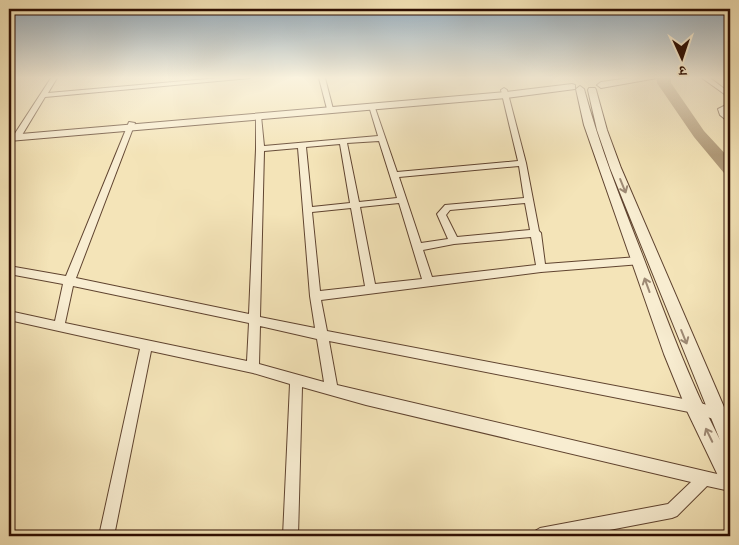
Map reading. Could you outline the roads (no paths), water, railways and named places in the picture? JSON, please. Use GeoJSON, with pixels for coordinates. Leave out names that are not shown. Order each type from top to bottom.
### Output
{"type":"FeatureCollection","features":[{"type":"Feature","properties":{"kind":"street"},"geometry":{"type":"LineString","coordinates":[[13,135],[37,103]]}},
{"type":"Feature","properties":{"kind":"street"},"geometry":{"type":"LineString","coordinates":[[13,135],[372,103]]}},
{"type":"Feature","properties":{"kind":"street"},"geometry":{"type":"LineString","coordinates":[[130,125],[258,116],[330,107],[396,103]]}},
{"type":"Feature","properties":{"kind":"street"},"geometry":{"type":"LineString","coordinates":[[508,103],[530,200],[541,268]]}},
{"type":"Feature","properties":{"kind":"street"},"geometry":{"type":"LineString","coordinates":[[586,103],[590,125],[672,354],[694,407],[730,479]]}},
{"type":"Feature","properties":{"kind":"street"},"geometry":{"type":"LineString","coordinates":[[591,103],[608,152],[724,417],[730,441]]}},
{"type":"Feature","properties":{"kind":"street"},"geometry":{"type":"LineString","coordinates":[[730,105],[721,109],[722,114],[730,121]]}},
{"type":"Feature","properties":{"kind":"street"},"geometry":{"type":"LineString","coordinates":[[372,106],[428,281]]}},
{"type":"Feature","properties":{"kind":"street"},"geometry":{"type":"LineString","coordinates":[[253,368],[260,149],[258,116]]}},
{"type":"Feature","properties":{"kind":"street"},"geometry":{"type":"LineString","coordinates":[[58,326],[70,282],[130,125]]}},
{"type":"Feature","properties":{"kind":"street"},"geometry":{"type":"LineString","coordinates":[[260,149],[383,138]]}},
{"type":"Feature","properties":{"kind":"street"},"geometry":{"type":"LineString","coordinates":[[343,142],[371,288]]}},
{"type":"Feature","properties":{"kind":"street"},"geometry":{"type":"LineString","coordinates":[[302,145],[315,296],[332,390]]}},
{"type":"Feature","properties":{"kind":"street"},"geometry":{"type":"LineString","coordinates":[[395,175],[522,164]]}},
{"type":"Feature","properties":{"kind":"street"},"geometry":{"type":"LineString","coordinates":[[307,210],[403,200]]}},
{"type":"Feature","properties":{"kind":"street"},"geometry":{"type":"LineString","coordinates":[[454,241],[441,214],[448,207],[530,200]]}},
{"type":"Feature","properties":{"kind":"street"},"geometry":{"type":"LineString","coordinates":[[417,247],[454,241],[536,233]]}},
{"type":"Feature","properties":{"kind":"street"},"geometry":{"type":"LineString","coordinates":[[315,296],[541,268],[638,261]]}},
{"type":"Feature","properties":{"kind":"street"},"geometry":{"type":"LineString","coordinates":[[9,270],[255,319],[323,335],[694,407],[724,417]]}},
{"type":"Feature","properties":{"kind":"street"},"geometry":{"type":"LineString","coordinates":[[9,316],[253,368],[332,390],[730,484]]}},
{"type":"Feature","properties":{"kind":"street"},"geometry":{"type":"LineString","coordinates":[[106,536],[146,346]]}},
{"type":"Feature","properties":{"kind":"street"},"geometry":{"type":"LineString","coordinates":[[290,536],[296,380]]}},
{"type":"Feature","properties":{"kind":"street"},"geometry":{"type":"LineString","coordinates":[[540,536],[672,512],[705,478]]}},
{"type":"Feature","properties":{"kind":"waterway"},"geometry":{"type":"LineString","coordinates":[[678,103],[699,134],[730,169]]}}]}
